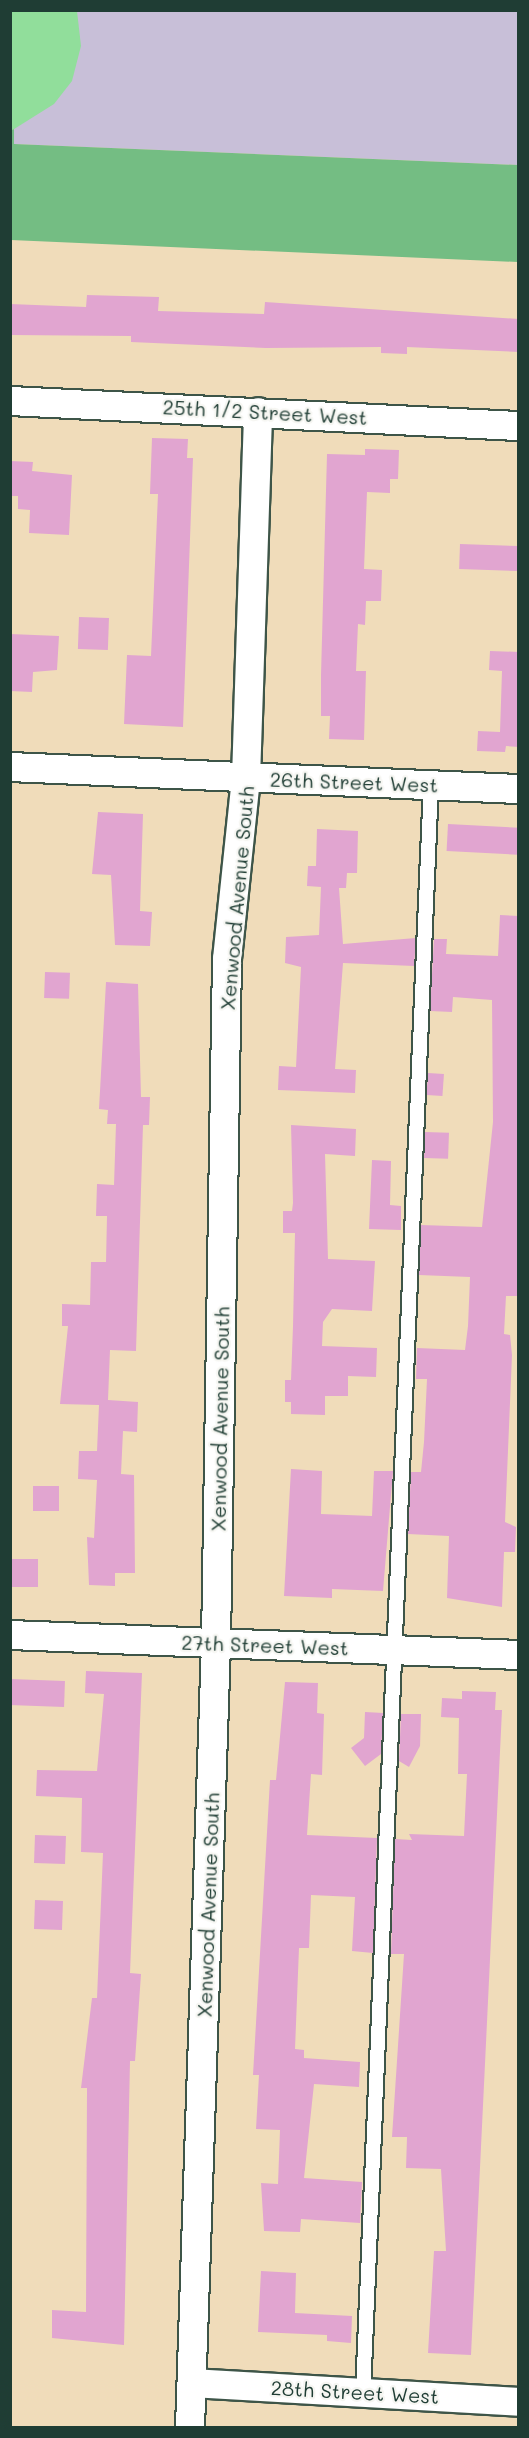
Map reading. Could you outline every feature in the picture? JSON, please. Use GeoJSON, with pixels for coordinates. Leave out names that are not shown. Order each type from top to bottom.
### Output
{"type":"FeatureCollection","features":[{"type":"Feature","properties":{"kind":"street","name":"25th 1/2 Street West"},"geometry":{"type":"LineString","coordinates":[[10,401],[519,426]]}},
{"type":"Feature","properties":{"kind":"street","name":"Xenwood Avenue South"},"geometry":{"type":"LineString","coordinates":[[190,2427],[216,1643],[228,959],[246,778],[258,412]]}},
{"type":"Feature","properties":{"kind":"street","name":"26th Street West"},"geometry":{"type":"LineString","coordinates":[[10,767],[519,789]]}},
{"type":"Feature","properties":{"kind":"street","name":"27th Street West"},"geometry":{"type":"LineString","coordinates":[[10,1635],[519,1655]]}},
{"type":"Feature","properties":{"kind":"street","name":"28th Street West"},"geometry":{"type":"LineString","coordinates":[[192,2383],[519,2402]]}},
{"type":"Feature","properties":{"kind":"lane"},"geometry":{"type":"LineString","coordinates":[[363,2393],[431,786]]}},
{"type":"Feature","properties":{"kind":"shaded area"},"geometry":{"type":"Polygon","coordinates":[[[22,11],[518,11],[518,165],[13,144],[22,11]]]}},
{"type":"Feature","properties":{"kind":"green space"},"geometry":{"type":"Polygon","coordinates":[[[11,11],[77,11],[81,46],[72,81],[54,104],[11,131],[11,11]]]}},
{"type":"Feature","properties":{"kind":"green space"},"geometry":{"type":"Polygon","coordinates":[[[14,129],[14,144],[518,165],[518,262],[11,240],[10,131],[14,129]]]}},
{"type":"Feature","properties":{"kind":"building"},"geometry":{"type":"Polygon","coordinates":[[[87,295],[159,297],[158,311],[264,314],[265,302],[519,319],[519,352],[407,347],[407,354],[381,353],[381,347],[266,348],[131,342],[131,336],[10,335],[10,304],[86,307],[87,295]]]}},
{"type":"Feature","properties":{"kind":"building"},"geometry":{"type":"Polygon","coordinates":[[[152,438],[188,439],[187,458],[193,458],[183,727],[124,724],[127,655],[151,656],[158,494],[150,494],[152,438]]]}},
{"type":"Feature","properties":{"kind":"building"},"geometry":{"type":"Polygon","coordinates":[[[365,449],[399,450],[398,479],[390,479],[390,493],[367,492],[364,569],[382,570],[381,601],[366,601],[365,625],[358,624],[356,671],[366,671],[364,740],[329,739],[330,716],[321,716],[327,454],[365,455],[365,449]]]}},
{"type":"Feature","properties":{"kind":"building"},"geometry":{"type":"Polygon","coordinates":[[[10,461],[33,462],[32,471],[72,475],[69,535],[29,533],[30,510],[18,509],[18,496],[10,496],[10,461]]]}},
{"type":"Feature","properties":{"kind":"building"},"geometry":{"type":"Polygon","coordinates":[[[460,544],[518,546],[518,571],[459,569],[460,544]]]}},
{"type":"Feature","properties":{"kind":"building"},"geometry":{"type":"Polygon","coordinates":[[[79,617],[109,618],[108,650],[78,649],[79,617]]]}},
{"type":"Feature","properties":{"kind":"building"},"geometry":{"type":"Polygon","coordinates":[[[10,634],[59,636],[57,670],[33,672],[32,692],[10,691],[10,634]]]}},
{"type":"Feature","properties":{"kind":"building"},"geometry":{"type":"Polygon","coordinates":[[[490,651],[519,652],[519,747],[506,746],[505,752],[477,751],[478,731],[500,732],[502,671],[489,670],[490,651]]]}},
{"type":"Feature","properties":{"kind":"building"},"geometry":{"type":"Polygon","coordinates":[[[98,812],[143,814],[140,911],[152,912],[150,946],[115,945],[111,875],[92,874],[98,812]]]}},
{"type":"Feature","properties":{"kind":"building"},"geometry":{"type":"Polygon","coordinates":[[[448,824],[518,828],[517,855],[447,851],[448,824]]]}},
{"type":"Feature","properties":{"kind":"building"},"geometry":{"type":"Polygon","coordinates":[[[317,829],[358,831],[357,873],[347,873],[346,888],[339,888],[343,944],[416,938],[414,966],[343,963],[335,1069],[356,1070],[355,1093],[278,1090],[279,1066],[296,1067],[301,967],[285,963],[286,937],[319,935],[321,887],[307,886],[308,866],[316,866],[317,829]]]}},
{"type":"Feature","properties":{"kind":"building"},"geometry":{"type":"Polygon","coordinates":[[[500,915],[519,916],[519,1277],[518,1296],[506,1296],[504,1334],[510,1335],[512,1355],[505,1522],[516,1527],[515,1552],[504,1552],[502,1607],[447,1598],[449,1536],[408,1534],[411,1472],[421,1472],[424,1442],[427,1379],[416,1379],[417,1348],[465,1350],[468,1326],[470,1277],[419,1275],[421,1225],[482,1227],[493,1122],[492,1000],[453,997],[452,1012],[430,1011],[434,939],[447,939],[446,954],[498,956],[500,915]]]}},
{"type":"Feature","properties":{"kind":"building"},"geometry":{"type":"Polygon","coordinates":[[[45,972],[70,973],[69,999],[44,998],[45,972]]]}},
{"type":"Feature","properties":{"kind":"building"},"geometry":{"type":"Polygon","coordinates":[[[106,982],[138,984],[141,1097],[150,1097],[149,1125],[143,1125],[136,1351],[110,1350],[108,1400],[138,1402],[137,1432],[123,1431],[121,1474],[134,1475],[135,1573],[115,1573],[115,1586],[89,1585],[87,1537],[94,1538],[97,1480],[78,1479],[79,1451],[97,1451],[99,1405],[60,1404],[68,1326],[62,1326],[62,1304],[90,1305],[91,1262],[106,1262],[107,1216],[96,1216],[97,1184],[114,1185],[116,1124],[107,1124],[108,1110],[99,1109],[106,982]]]}},
{"type":"Feature","properties":{"kind":"building"},"geometry":{"type":"Polygon","coordinates":[[[428,1073],[444,1074],[442,1096],[426,1095],[428,1073]]]}},
{"type":"Feature","properties":{"kind":"building"},"geometry":{"type":"Polygon","coordinates":[[[291,1125],[356,1129],[355,1156],[325,1154],[328,1259],[375,1261],[372,1311],[332,1309],[323,1322],[322,1346],[377,1348],[376,1377],[348,1376],[348,1396],[325,1396],[325,1415],[291,1414],[291,1402],[285,1402],[285,1380],[291,1380],[293,1326],[295,1233],[283,1233],[283,1211],[292,1211],[293,1203],[291,1125]]]}},
{"type":"Feature","properties":{"kind":"building"},"geometry":{"type":"Polygon","coordinates":[[[425,1132],[449,1133],[448,1159],[424,1158],[425,1132]]]}},
{"type":"Feature","properties":{"kind":"building"},"geometry":{"type":"Polygon","coordinates":[[[372,1160],[391,1161],[390,1205],[401,1206],[401,1230],[369,1229],[372,1160]]]}},
{"type":"Feature","properties":{"kind":"building"},"geometry":{"type":"Polygon","coordinates":[[[291,1469],[322,1471],[321,1514],[372,1516],[374,1471],[393,1471],[383,1591],[332,1589],[332,1598],[284,1596],[291,1469]]]}},
{"type":"Feature","properties":{"kind":"building"},"geometry":{"type":"Polygon","coordinates":[[[33,1486],[59,1486],[59,1511],[33,1511],[33,1486]]]}},
{"type":"Feature","properties":{"kind":"building"},"geometry":{"type":"Polygon","coordinates":[[[10,1559],[38,1559],[38,1587],[10,1587],[10,1559]]]}},
{"type":"Feature","properties":{"kind":"building"},"geometry":{"type":"Polygon","coordinates":[[[86,1671],[142,1673],[130,1973],[141,1974],[135,2061],[130,2061],[124,2345],[52,2338],[52,2310],[86,2312],[87,2088],[81,2088],[92,1998],[97,1998],[103,1853],[81,1852],[82,1798],[36,1796],[37,1770],[97,1771],[104,1694],[85,1693],[86,1671]]]}},
{"type":"Feature","properties":{"kind":"building"},"geometry":{"type":"Polygon","coordinates":[[[10,1679],[65,1681],[64,1707],[10,1705],[10,1679]]]}},
{"type":"Feature","properties":{"kind":"building"},"geometry":{"type":"Polygon","coordinates":[[[285,1682],[318,1683],[317,1713],[324,1714],[322,1775],[311,1774],[307,1835],[377,1838],[373,1953],[352,1951],[355,1897],[311,1895],[309,1948],[299,1948],[295,2049],[304,2050],[304,2058],[360,2062],[359,2087],[314,2084],[304,2178],[362,2182],[360,2223],[301,2219],[300,2232],[264,2231],[261,2183],[278,2184],[280,2130],[256,2129],[259,2075],[253,2075],[270,1780],[276,1780],[285,1682]]]}},
{"type":"Feature","properties":{"kind":"building"},"geometry":{"type":"Polygon","coordinates":[[[462,1691],[496,1692],[495,1710],[502,1710],[471,2355],[428,2353],[434,2251],[446,2251],[441,2169],[406,2168],[407,2137],[392,2137],[404,1954],[391,1954],[395,1839],[412,1840],[409,1834],[464,1836],[467,1774],[458,1774],[459,1718],[441,1717],[442,1698],[462,1699],[462,1691]]]}},
{"type":"Feature","properties":{"kind":"building"},"geometry":{"type":"Polygon","coordinates":[[[365,1712],[383,1713],[381,1754],[365,1766],[351,1748],[364,1738],[365,1712]]]}},
{"type":"Feature","properties":{"kind":"building"},"geometry":{"type":"Polygon","coordinates":[[[401,1714],[421,1714],[420,1746],[409,1767],[399,1761],[401,1714]]]}},
{"type":"Feature","properties":{"kind":"building"},"geometry":{"type":"Polygon","coordinates":[[[35,1835],[66,1836],[65,1864],[34,1863],[35,1835]]]}},
{"type":"Feature","properties":{"kind":"building"},"geometry":{"type":"Polygon","coordinates":[[[35,1900],[63,1901],[62,1930],[34,1929],[35,1900]]]}},
{"type":"Feature","properties":{"kind":"building"},"geometry":{"type":"Polygon","coordinates":[[[261,2271],[296,2273],[295,2313],[352,2316],[351,2343],[327,2341],[327,2335],[258,2332],[261,2271]]]}}]}
